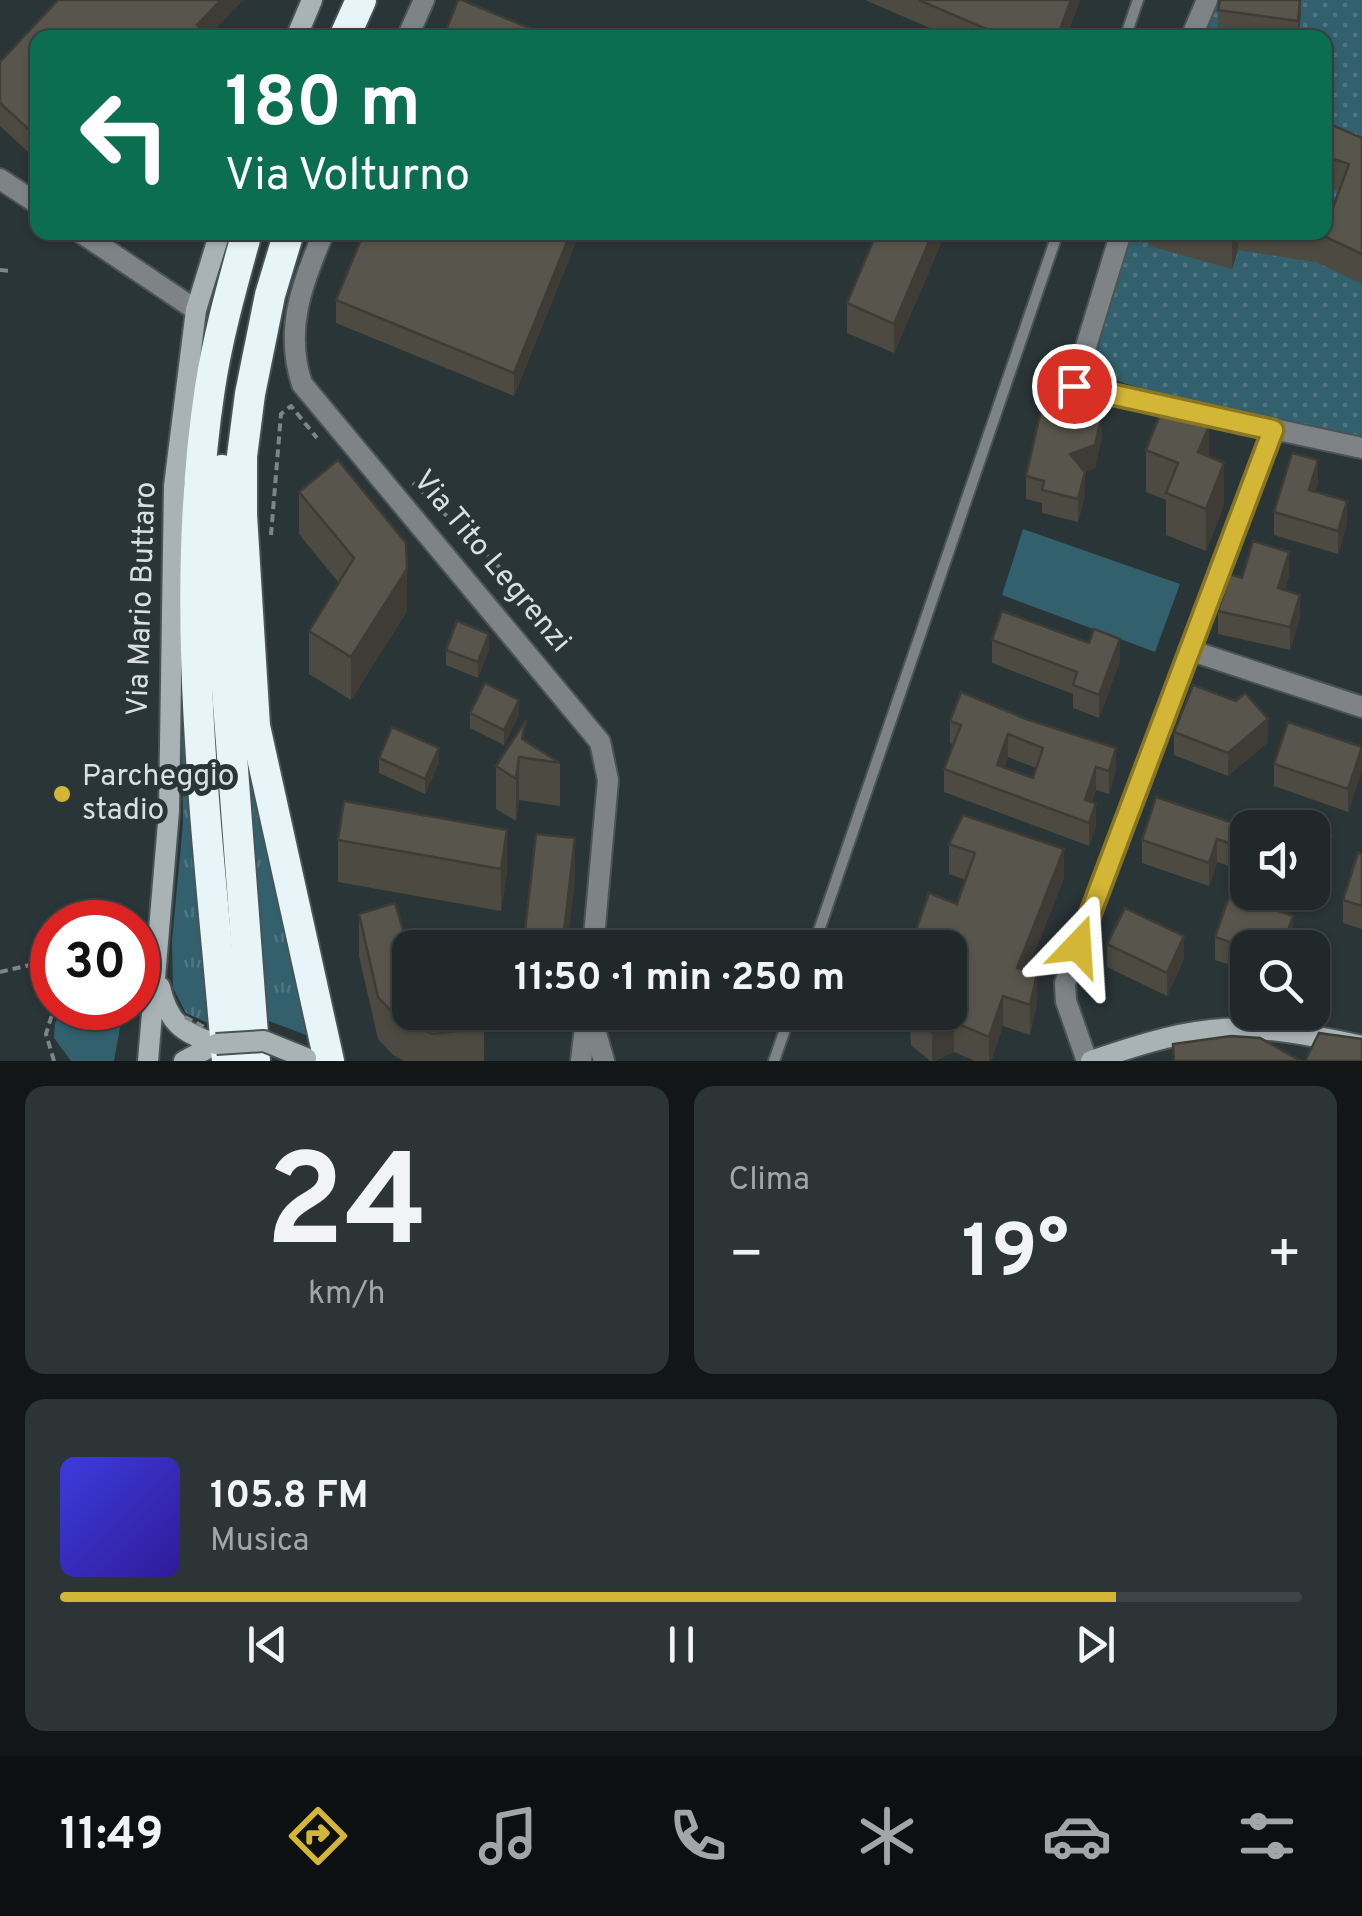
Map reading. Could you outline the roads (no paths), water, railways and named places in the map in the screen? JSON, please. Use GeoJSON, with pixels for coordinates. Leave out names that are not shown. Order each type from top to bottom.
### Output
{"type":"FeatureCollection","features":[{"type":"Feature","properties":{"kind":"highway"},"geometry":{"type":"LineString","coordinates":[[222,1053],[198,681],[196,524],[210,387],[245,240]]}},
{"type":"Feature","properties":{"kind":"highway"},"geometry":{"type":"LineString","coordinates":[[254,1061],[226,683],[220,520],[235,370],[266,240]]}},
{"type":"Feature","properties":{"kind":"highway"},"geometry":{"type":"LineString","coordinates":[[287,240],[250,394],[242,456],[246,589],[255,726],[315,1060]]}},
{"type":"Feature","properties":{"kind":"street"},"geometry":{"type":"LineString","coordinates":[[299,30],[312,0]]}},
{"type":"Feature","properties":{"kind":"street"},"geometry":{"type":"LineString","coordinates":[[411,30],[424,0]]}},
{"type":"Feature","properties":{"kind":"street"},"geometry":{"type":"LineString","coordinates":[[1194,30],[1207,0]]}},
{"type":"Feature","properties":{"kind":"street"},"geometry":{"type":"LineString","coordinates":[[0,179],[30,199]]}},
{"type":"Feature","properties":{"kind":"street"},"geometry":{"type":"LineString","coordinates":[[92,240],[196,310]]}},
{"type":"Feature","properties":{"kind":"street","name":"Via Mario Buttaro"},"geometry":{"type":"LineString","coordinates":[[160,925],[170,811],[171,527],[196,310],[218,240]]}},
{"type":"Feature","properties":{"kind":"street","name":"Via Tito Legrenzi"},"geometry":{"type":"LineString","coordinates":[[321,240],[303,281],[293,327],[294,360],[302,384],[600,742],[608,780],[595,930]]}},
{"type":"Feature","properties":{"kind":"street"},"geometry":{"type":"LineString","coordinates":[[1119,240],[1074,386],[1362,448]]}},
{"type":"Feature","properties":{"kind":"street"},"geometry":{"type":"LineString","coordinates":[[1273,430],[1065,982],[1066,1001],[1089,1061],[1174,1034],[1218,1026],[1281,1029],[1362,1046]]}},
{"type":"Feature","properties":{"kind":"street"},"geometry":{"type":"LineString","coordinates":[[1189,650],[1362,707]]}},
{"type":"Feature","properties":{"kind":"street","name":"Via Mario Buttaro"},"geometry":{"type":"LineString","coordinates":[[160,987],[166,1013],[178,1027],[222,1053]]}},
{"type":"Feature","properties":{"kind":"street","name":"Via Mario Buttaro"},"geometry":{"type":"LineString","coordinates":[[148,1061],[151,1030]]}},
{"type":"Feature","properties":{"kind":"street"},"geometry":{"type":"LineString","coordinates":[[581,1061],[585,1030]]}},
{"type":"Feature","properties":{"kind":"street"},"geometry":{"type":"LineString","coordinates":[[594,1030],[604,1061]]}},
{"type":"Feature","properties":{"kind":"street"},"geometry":{"type":"LineString","coordinates":[[184,1061],[264,1041],[315,1060]]}},
{"type":"Feature","properties":{"kind":"lane"},"geometry":{"type":"LineString","coordinates":[[1128,30],[1138,0]]}},
{"type":"Feature","properties":{"kind":"lane"},"geometry":{"type":"LineString","coordinates":[[819,930],[1055,240]]}},
{"type":"Feature","properties":{"kind":"lane"},"geometry":{"type":"LineString","coordinates":[[774,1061],[784,1030]]}},
{"type":"Feature","properties":{"kind":"place","name":"Parcheggio stadio"},"geometry":{"type":"Point","coordinates":[62,794]}}]}
